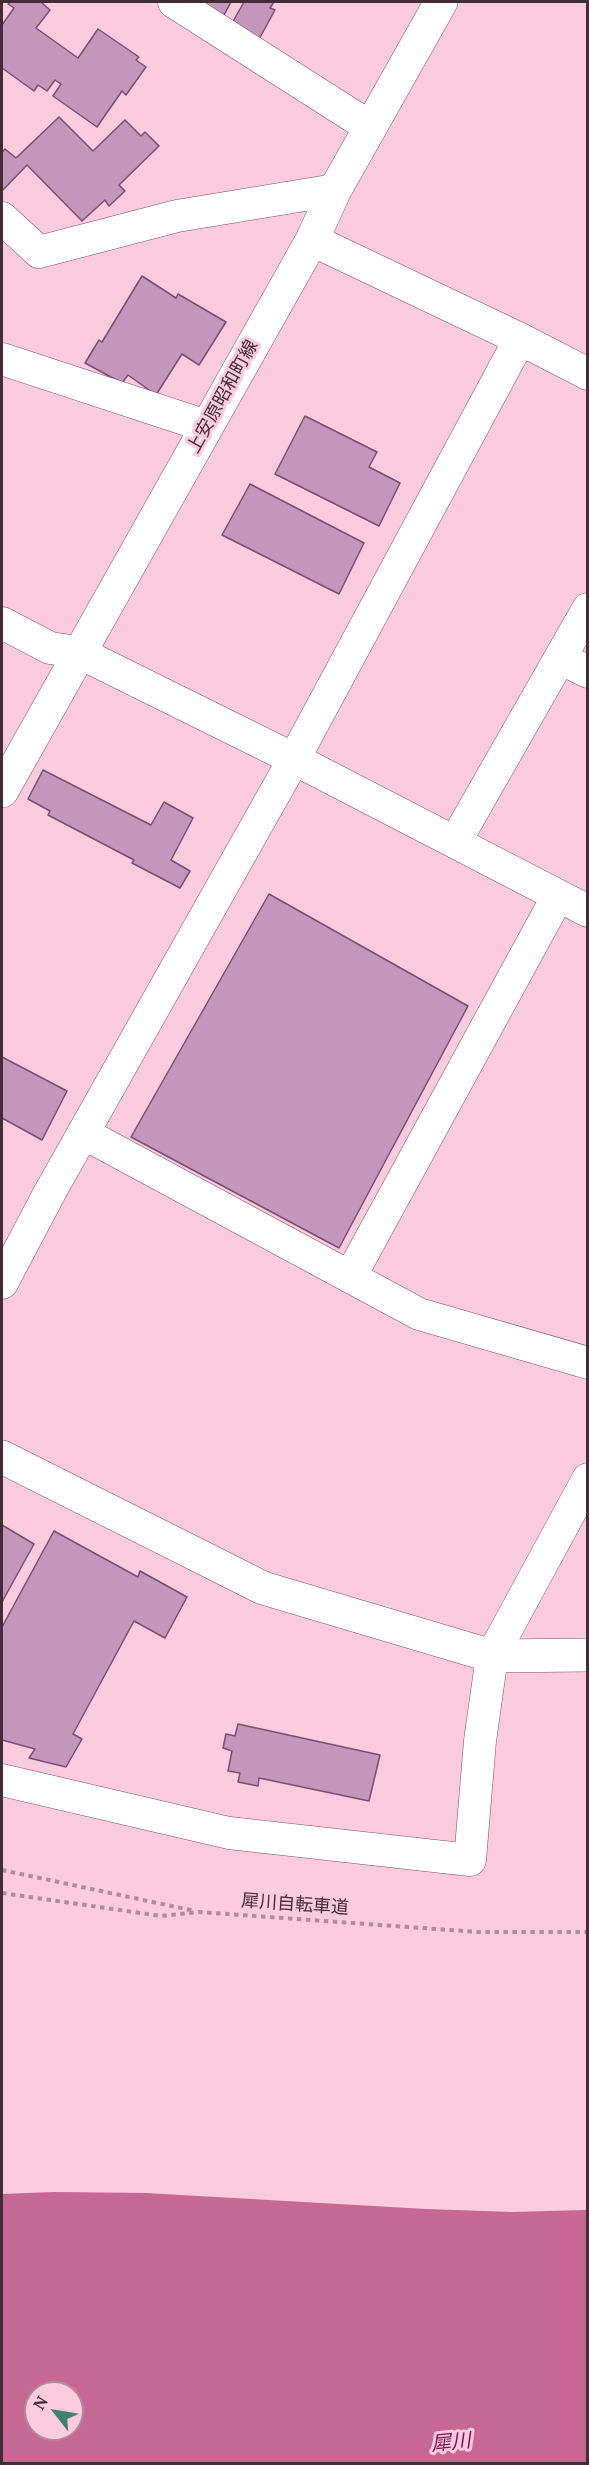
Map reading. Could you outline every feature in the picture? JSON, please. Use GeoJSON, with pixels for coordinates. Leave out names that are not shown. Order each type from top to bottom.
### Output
{"type":"FeatureCollection","features":[{"type":"Feature","properties":{"kind":"main road","name":"上安原昭和町線"},"geometry":{"type":"LineString","coordinates":[[2,791],[78,652],[312,240],[335,190],[441,2]]}},
{"type":"Feature","properties":{"kind":"main road"},"geometry":{"type":"LineString","coordinates":[[2,1457],[263,1588],[492,1656],[588,1655]]}},
{"type":"Feature","properties":{"kind":"street"},"geometry":{"type":"LineString","coordinates":[[174,2],[370,127]]}},
{"type":"Feature","properties":{"kind":"street"},"geometry":{"type":"LineString","coordinates":[[2,218],[39,252],[177,216],[335,190]]}},
{"type":"Feature","properties":{"kind":"street"},"geometry":{"type":"LineString","coordinates":[[312,240],[588,374]]}},
{"type":"Feature","properties":{"kind":"street"},"geometry":{"type":"LineString","coordinates":[[2,1283],[83,1133],[294,759],[520,339]]}},
{"type":"Feature","properties":{"kind":"street"},"geometry":{"type":"LineString","coordinates":[[2,359],[206,426]]}},
{"type":"Feature","properties":{"kind":"street"},"geometry":{"type":"LineString","coordinates":[[455,842],[588,609]]}},
{"type":"Feature","properties":{"kind":"street"},"geometry":{"type":"LineString","coordinates":[[2,623],[50,648],[78,652],[294,759],[588,911]]}},
{"type":"Feature","properties":{"kind":"street"},"geometry":{"type":"LineString","coordinates":[[560,658],[588,672]]}},
{"type":"Feature","properties":{"kind":"street"},"geometry":{"type":"LineString","coordinates":[[350,1277],[558,896]]}},
{"type":"Feature","properties":{"kind":"street"},"geometry":{"type":"LineString","coordinates":[[83,1133],[419,1314],[588,1362]]}},
{"type":"Feature","properties":{"kind":"street"},"geometry":{"type":"LineString","coordinates":[[2,1780],[229,1833],[470,1860],[480,1741],[492,1656],[588,1479]]}},
{"type":"Feature","properties":{"kind":"path"},"geometry":{"type":"LineString","coordinates":[[2,1870],[199,1911]]}},
{"type":"Feature","properties":{"kind":"path","name":"犀川自転車道"},"geometry":{"type":"LineString","coordinates":[[2,1893],[161,1916],[199,1911],[478,1932],[588,1932]]}},
{"type":"Feature","properties":{"kind":"water","name":"犀川"},"geometry":{"type":"Polygon","coordinates":[[[146,2193],[426,2209],[512,2212],[587,2210],[587,2463],[2,2463],[2,2194],[146,2193]]]}},
{"type":"Feature","properties":{"kind":"building"},"geometry":{"type":"Polygon","coordinates":[[[11,2],[41,2],[50,10],[36,28],[78,58],[98,29],[139,57],[136,60],[146,67],[126,95],[122,91],[97,127],[53,96],[61,84],[55,80],[47,91],[38,85],[34,91],[2,68],[2,25],[14,8],[8,4],[11,2]]]}},
{"type":"Feature","properties":{"kind":"building"},"geometry":{"type":"Polygon","coordinates":[[[199,2],[231,2],[224,15],[199,2]]]}},
{"type":"Feature","properties":{"kind":"building"},"geometry":{"type":"Polygon","coordinates":[[[244,2],[274,2],[270,8],[275,10],[258,41],[231,25],[244,2]]]}},
{"type":"Feature","properties":{"kind":"building"},"geometry":{"type":"Polygon","coordinates":[[[59,117],[93,151],[125,120],[141,136],[145,132],[159,146],[119,185],[125,191],[109,206],[105,200],[82,221],[27,165],[2,191],[2,152],[5,149],[16,158],[59,117]]]}},
{"type":"Feature","properties":{"kind":"building"},"geometry":{"type":"Polygon","coordinates":[[[142,276],[176,298],[178,294],[226,322],[199,365],[182,354],[156,395],[128,375],[122,383],[85,363],[99,340],[102,342],[142,276]]]}},
{"type":"Feature","properties":{"kind":"building"},"geometry":{"type":"Polygon","coordinates":[[[305,416],[377,452],[369,467],[400,483],[379,526],[275,474],[305,416]]]}},
{"type":"Feature","properties":{"kind":"building"},"geometry":{"type":"Polygon","coordinates":[[[250,484],[364,543],[339,594],[222,535],[250,484]]]}},
{"type":"Feature","properties":{"kind":"building"},"geometry":{"type":"Polygon","coordinates":[[[43,770],[151,825],[164,802],[193,818],[171,860],[190,871],[180,888],[132,863],[134,860],[48,815],[50,811],[28,799],[43,770]]]}},
{"type":"Feature","properties":{"kind":"building"},"geometry":{"type":"Polygon","coordinates":[[[269,894],[468,1006],[339,1248],[131,1137],[269,894]]]}},
{"type":"Feature","properties":{"kind":"building"},"geometry":{"type":"Polygon","coordinates":[[[2,1057],[67,1091],[42,1140],[2,1118],[2,1057]]]}},
{"type":"Feature","properties":{"kind":"building"},"geometry":{"type":"Polygon","coordinates":[[[2,1525],[34,1544],[2,1602],[2,1525]]]}},
{"type":"Feature","properties":{"kind":"building"},"geometry":{"type":"Polygon","coordinates":[[[54,1531],[138,1577],[140,1571],[187,1597],[165,1638],[134,1621],[73,1734],[82,1739],[66,1767],[29,1758],[35,1749],[2,1740],[2,1627],[54,1531]]]}},
{"type":"Feature","properties":{"kind":"building"},"geometry":{"type":"Polygon","coordinates":[[[238,1724],[380,1755],[369,1801],[259,1778],[258,1786],[238,1782],[240,1773],[228,1771],[232,1751],[223,1748],[226,1734],[235,1736],[238,1724]]]}}]}
